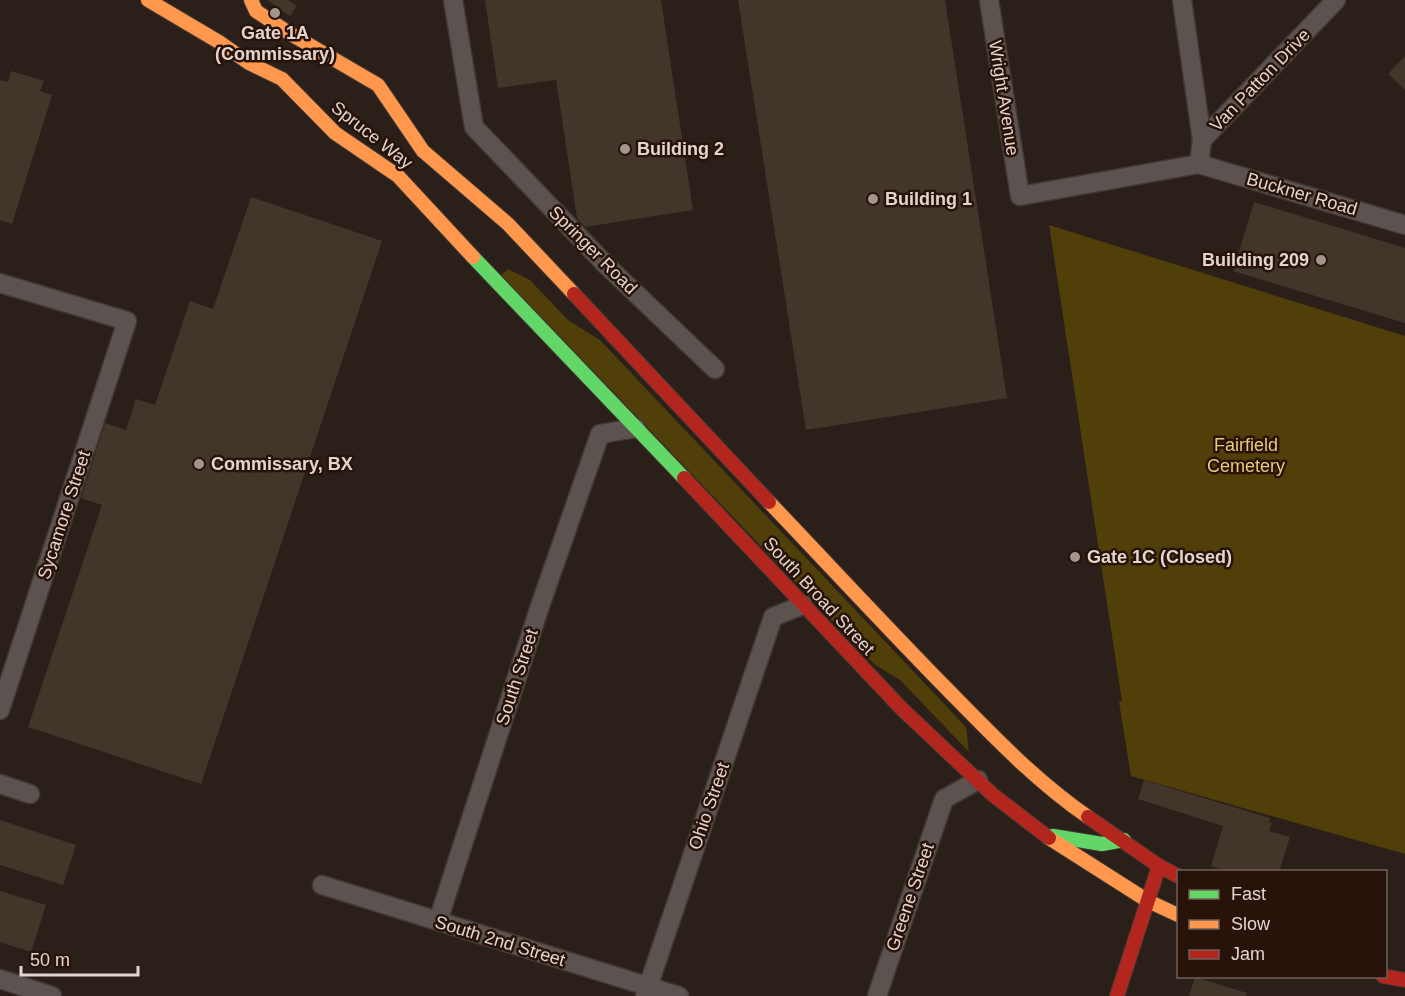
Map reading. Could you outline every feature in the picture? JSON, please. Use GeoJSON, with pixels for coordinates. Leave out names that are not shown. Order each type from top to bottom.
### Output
{"type":"FeatureCollection","features":[{"type":"Feature","properties":{"kind":"street","name":"Spruce Way"},"geometry":{"type":"LineString","coordinates":[[148,0],[219,42],[249,63],[282,79],[335,134],[398,176],[471,256]]}},
{"type":"Feature","properties":{"kind":"street"},"geometry":{"type":"LineString","coordinates":[[251,0],[256,10],[289,33],[310,44]]}},
{"type":"Feature","properties":{"kind":"street"},"geometry":{"type":"LineString","coordinates":[[257,0],[294,25],[310,44]]}},
{"type":"Feature","properties":{"kind":"street","name":"Springer Road"},"geometry":{"type":"LineString","coordinates":[[453,0],[474,127],[606,265],[715,369]]}},
{"type":"Feature","properties":{"kind":"street","name":"Wright Avenue"},"geometry":{"type":"LineString","coordinates":[[989,0],[1020,196],[1199,164]]}},
{"type":"Feature","properties":{"kind":"street"},"geometry":{"type":"LineString","coordinates":[[1182,0],[1202,140]]}},
{"type":"Feature","properties":{"kind":"street","name":"Van Patton Drive"},"geometry":{"type":"LineString","coordinates":[[1199,164],[1202,140],[1335,0]]}},
{"type":"Feature","properties":{"kind":"street"},"geometry":{"type":"LineString","coordinates":[[303,27],[310,44]]}},
{"type":"Feature","properties":{"kind":"street","name":"Spruce Way"},"geometry":{"type":"LineString","coordinates":[[310,44],[378,86],[423,151],[508,224]]}},
{"type":"Feature","properties":{"kind":"street","name":"Buckner Road"},"geometry":{"type":"LineString","coordinates":[[1199,164],[1405,225]]}},
{"type":"Feature","properties":{"kind":"street","name":"South Broad Street"},"geometry":{"type":"LineString","coordinates":[[508,224],[912,653],[1017,759],[1065,801],[1160,866],[1177,875]]}},
{"type":"Feature","properties":{"kind":"street","name":"South Broad Street"},"geometry":{"type":"LineString","coordinates":[[471,256],[901,708],[993,795],[1060,847],[1148,901],[1177,914]]}},
{"type":"Feature","properties":{"kind":"street","name":"Sycamore Street"},"geometry":{"type":"LineString","coordinates":[[0,283],[128,321],[0,710]]}},
{"type":"Feature","properties":{"kind":"street","name":"South Street"},"geometry":{"type":"LineString","coordinates":[[438,921],[540,606],[600,434],[636,428]]}},
{"type":"Feature","properties":{"kind":"street","name":"Ohio Street"},"geometry":{"type":"LineString","coordinates":[[647,991],[773,616],[803,604]]}},
{"type":"Feature","properties":{"kind":"street","name":"Greene Street"},"geometry":{"type":"LineString","coordinates":[[877,996],[944,798],[978,780]]}},
{"type":"Feature","properties":{"kind":"street"},"geometry":{"type":"LineString","coordinates":[[0,784],[30,794]]}},
{"type":"Feature","properties":{"kind":"street"},"geometry":{"type":"LineString","coordinates":[[1043,834],[1102,844],[1124,840]]}},
{"type":"Feature","properties":{"kind":"street"},"geometry":{"type":"LineString","coordinates":[[1117,996],[1160,866]]}},
{"type":"Feature","properties":{"kind":"street","name":"South 2nd Street"},"geometry":{"type":"LineString","coordinates":[[321,885],[438,921],[647,991],[679,996]]}},
{"type":"Feature","properties":{"kind":"street"},"geometry":{"type":"LineString","coordinates":[[1387,963],[1405,972]]}},
{"type":"Feature","properties":{"kind":"street"},"geometry":{"type":"LineString","coordinates":[[1387,977],[1405,980]]}},
{"type":"Feature","properties":{"kind":"street"},"geometry":{"type":"LineString","coordinates":[[0,979],[52,996]]}},
{"type":"Feature","properties":{"kind":"green space","name":"Fairfield Cemetery"},"geometry":{"type":"Polygon","coordinates":[[[1049,225],[1405,336],[1405,854],[1131,776],[1119,702],[1122,701],[1049,225]]]}},
{"type":"Feature","properties":{"kind":"green space"},"geometry":{"type":"Polygon","coordinates":[[[508,269],[530,280],[568,320],[600,340],[966,727],[969,752],[900,680],[874,664],[501,275],[508,269]]]}},
{"type":"Feature","properties":{"kind":"building"},"geometry":{"type":"Polygon","coordinates":[[[267,0],[288,0],[297,6],[290,16],[267,0]]]}},
{"type":"Feature","properties":{"kind":"building","name":"Building 2"},"geometry":{"type":"Polygon","coordinates":[[[485,0],[661,0],[693,210],[585,227],[577,218],[556,80],[498,88],[485,0]]]}},
{"type":"Feature","properties":{"kind":"building","name":"Building 1"},"geometry":{"type":"Polygon","coordinates":[[[738,0],[945,0],[1007,398],[806,430],[738,0]]]}},
{"type":"Feature","properties":{"kind":"building"},"geometry":{"type":"Polygon","coordinates":[[[1405,56],[1405,90],[1388,74],[1405,56]]]}},
{"type":"Feature","properties":{"kind":"building"},"geometry":{"type":"Polygon","coordinates":[[[11,71],[44,81],[40,91],[52,95],[12,224],[0,220],[0,80],[8,82],[11,71]]]}},
{"type":"Feature","properties":{"kind":"building","name":"Commissary, BX"},"geometry":{"type":"Polygon","coordinates":[[[251,197],[382,241],[201,784],[28,727],[102,505],[81,498],[105,423],[126,430],[136,399],[155,405],[190,301],[213,309],[251,197]]]}},
{"type":"Feature","properties":{"kind":"building","name":"Building 209"},"geometry":{"type":"Polygon","coordinates":[[[1254,202],[1405,248],[1405,323],[1233,271],[1254,202]]]}},
{"type":"Feature","properties":{"kind":"building"},"geometry":{"type":"Polygon","coordinates":[[[1144,780],[1270,818],[1269,822],[1272,823],[1269,831],[1290,837],[1280,870],[1222,870],[1211,866],[1223,826],[1138,799],[1144,780]]]}},
{"type":"Feature","properties":{"kind":"building"},"geometry":{"type":"Polygon","coordinates":[[[0,820],[76,845],[63,885],[0,865],[0,820]]]}},
{"type":"Feature","properties":{"kind":"building"},"geometry":{"type":"Polygon","coordinates":[[[0,891],[46,905],[31,952],[0,942],[0,891]]]}},
{"type":"Feature","properties":{"kind":"building"},"geometry":{"type":"Polygon","coordinates":[[[1195,978],[1247,993],[1246,996],[1189,996],[1195,978]]]}},
{"type":"Feature","properties":{"kind":"traffic: fast"},"geometry":{"type":"LineString","coordinates":[[473,257],[684,478]]}},
{"type":"Feature","properties":{"kind":"traffic: fast"},"geometry":{"type":"LineString","coordinates":[[1053,836],[1102,844],[1124,840]]}},
{"type":"Feature","properties":{"kind":"traffic: slow"},"geometry":{"type":"LineString","coordinates":[[148,0],[219,42],[249,63],[282,79],[335,133],[398,176],[473,257]]}},
{"type":"Feature","properties":{"kind":"traffic: slow"},"geometry":{"type":"LineString","coordinates":[[251,0],[256,11],[378,85],[423,151],[508,224],[574,294]]}},
{"type":"Feature","properties":{"kind":"traffic: slow"},"geometry":{"type":"LineString","coordinates":[[769,502],[999,741],[1033,773],[1088,817]]}},
{"type":"Feature","properties":{"kind":"traffic: slow"},"geometry":{"type":"LineString","coordinates":[[1049,838],[1148,901]]}},
{"type":"Feature","properties":{"kind":"traffic: slow"},"geometry":{"type":"LineString","coordinates":[[1148,901],[1177,915]]}},
{"type":"Feature","properties":{"kind":"traffic: jam"},"geometry":{"type":"LineString","coordinates":[[574,294],[769,502]]}},
{"type":"Feature","properties":{"kind":"traffic: jam"},"geometry":{"type":"LineString","coordinates":[[684,478],[901,708],[993,795],[1049,838]]}},
{"type":"Feature","properties":{"kind":"traffic: jam"},"geometry":{"type":"LineString","coordinates":[[1088,817],[1159,866]]}},
{"type":"Feature","properties":{"kind":"traffic: jam"},"geometry":{"type":"LineString","coordinates":[[1117,996],[1159,866],[1177,875]]}},
{"type":"Feature","properties":{"kind":"traffic: jam"},"geometry":{"type":"LineString","coordinates":[[1387,977],[1405,980]]}},
{"type":"Feature","properties":{"kind":"place","name":"Gate 1A (Commissary)"},"geometry":{"type":"Point","coordinates":[275,13]}},
{"type":"Feature","properties":{"kind":"place","name":"Building 2"},"geometry":{"type":"Point","coordinates":[625,149]}},
{"type":"Feature","properties":{"kind":"place","name":"Building 1"},"geometry":{"type":"Point","coordinates":[873,199]}},
{"type":"Feature","properties":{"kind":"place","name":"Building 209"},"geometry":{"type":"Point","coordinates":[1321,260]}},
{"type":"Feature","properties":{"kind":"place","name":"Commissary, BX"},"geometry":{"type":"Point","coordinates":[199,464]}},
{"type":"Feature","properties":{"kind":"place","name":"Gate 1C (Closed)"},"geometry":{"type":"Point","coordinates":[1075,557]}}]}
